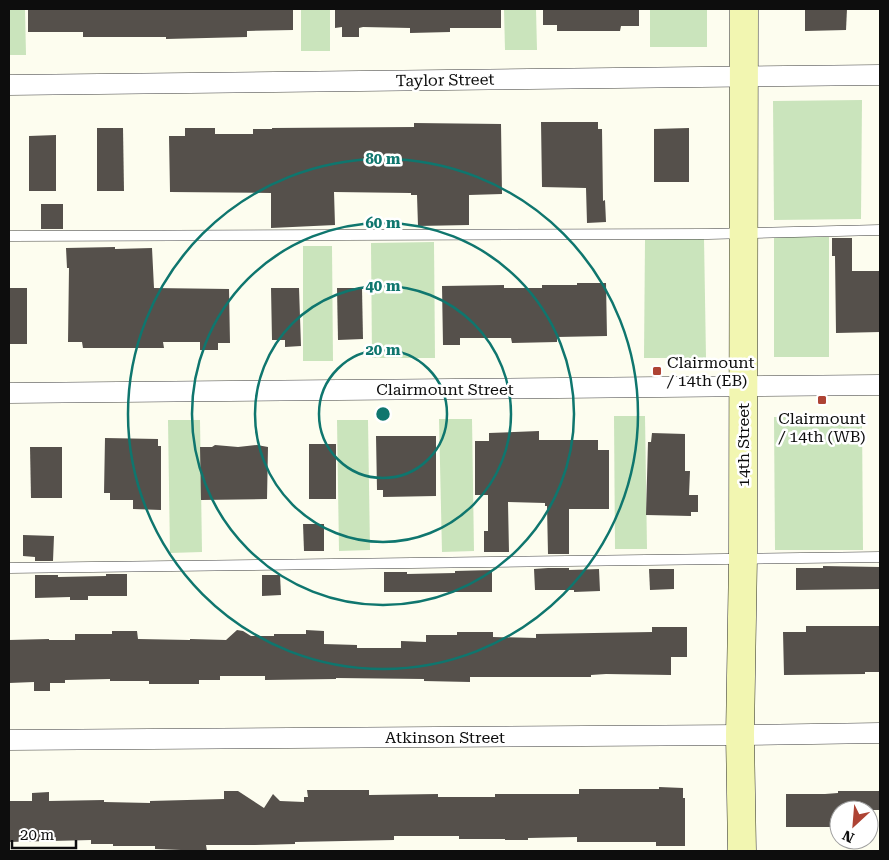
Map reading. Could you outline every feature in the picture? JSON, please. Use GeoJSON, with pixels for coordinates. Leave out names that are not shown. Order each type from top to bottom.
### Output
{"type":"FeatureCollection","features":[{"type":"Feature","properties":{"kind":"street","name":"14th Street"},"geometry":{"type":"LineString","coordinates":[[742,851],[740,735],[743,558],[744,9]]}},
{"type":"Feature","properties":{"kind":"street","name":"Taylor Street"},"geometry":{"type":"LineString","coordinates":[[9,85],[880,75]]}},
{"type":"Feature","properties":{"kind":"street","name":"Clairmount Street"},"geometry":{"type":"LineString","coordinates":[[9,393],[880,385]]}},
{"type":"Feature","properties":{"kind":"street","name":"Atkinson Street"},"geometry":{"type":"LineString","coordinates":[[9,740],[740,735],[880,732]]}},
{"type":"Feature","properties":{"kind":"lane"},"geometry":{"type":"LineString","coordinates":[[9,236],[880,230]]}},
{"type":"Feature","properties":{"kind":"lane"},"geometry":{"type":"LineString","coordinates":[[9,568],[880,557]]}},
{"type":"Feature","properties":{"kind":"green space"},"geometry":{"type":"Polygon","coordinates":[[[9,9],[25,9],[26,55],[9,55],[9,9]]]}},
{"type":"Feature","properties":{"kind":"green space"},"geometry":{"type":"Polygon","coordinates":[[[301,9],[330,9],[330,51],[301,51],[301,9]]]}},
{"type":"Feature","properties":{"kind":"green space"},"geometry":{"type":"Polygon","coordinates":[[[504,9],[536,9],[537,50],[505,50],[504,9]]]}},
{"type":"Feature","properties":{"kind":"green space"},"geometry":{"type":"Polygon","coordinates":[[[650,9],[707,9],[707,47],[650,47],[650,9]]]}},
{"type":"Feature","properties":{"kind":"green space"},"geometry":{"type":"Polygon","coordinates":[[[862,100],[861,219],[774,220],[773,101],[862,100]]]}},
{"type":"Feature","properties":{"kind":"green space"},"geometry":{"type":"Polygon","coordinates":[[[774,237],[829,237],[829,357],[774,357],[774,237]]]}},
{"type":"Feature","properties":{"kind":"green space"},"geometry":{"type":"Polygon","coordinates":[[[704,238],[706,358],[644,358],[645,240],[704,238]]]}},
{"type":"Feature","properties":{"kind":"green space"},"geometry":{"type":"Polygon","coordinates":[[[434,242],[435,358],[372,358],[371,243],[434,242]]]}},
{"type":"Feature","properties":{"kind":"green space"},"geometry":{"type":"Polygon","coordinates":[[[303,246],[332,246],[333,361],[303,361],[303,246]]]}},
{"type":"Feature","properties":{"kind":"green space"},"geometry":{"type":"Polygon","coordinates":[[[614,416],[645,416],[647,549],[615,549],[614,416]]]}},
{"type":"Feature","properties":{"kind":"green space"},"geometry":{"type":"Polygon","coordinates":[[[862,416],[863,550],[775,550],[774,417],[862,416]]]}},
{"type":"Feature","properties":{"kind":"green space"},"geometry":{"type":"Polygon","coordinates":[[[439,419],[472,419],[474,551],[442,552],[439,419]]]}},
{"type":"Feature","properties":{"kind":"green space"},"geometry":{"type":"Polygon","coordinates":[[[168,420],[200,420],[202,552],[170,553],[168,420]]]}},
{"type":"Feature","properties":{"kind":"green space"},"geometry":{"type":"Polygon","coordinates":[[[337,420],[368,420],[370,550],[339,551],[337,420]]]}},
{"type":"Feature","properties":{"kind":"building"},"geometry":{"type":"Polygon","coordinates":[[[28,9],[293,9],[293,30],[247,31],[247,37],[166,39],[166,37],[83,37],[83,32],[28,32],[28,9]]]}},
{"type":"Feature","properties":{"kind":"building"},"geometry":{"type":"Polygon","coordinates":[[[335,9],[501,9],[501,28],[450,28],[450,32],[410,33],[410,28],[363,27],[359,28],[359,37],[342,37],[342,27],[335,28],[335,9]]]}},
{"type":"Feature","properties":{"kind":"building"},"geometry":{"type":"Polygon","coordinates":[[[543,9],[639,9],[639,26],[621,26],[620,31],[557,31],[557,25],[543,25],[543,9]]]}},
{"type":"Feature","properties":{"kind":"building"},"geometry":{"type":"Polygon","coordinates":[[[805,9],[847,9],[846,30],[805,31],[805,9]]]}},
{"type":"Feature","properties":{"kind":"building"},"geometry":{"type":"Polygon","coordinates":[[[541,122],[598,122],[598,129],[602,129],[603,201],[605,200],[606,222],[587,223],[586,188],[542,187],[541,122]]]}},
{"type":"Feature","properties":{"kind":"building"},"geometry":{"type":"Polygon","coordinates":[[[414,123],[501,124],[502,194],[469,195],[469,225],[418,226],[417,195],[411,195],[411,193],[334,192],[335,225],[271,228],[271,193],[170,192],[169,136],[185,136],[185,128],[215,128],[215,134],[253,134],[253,129],[414,127],[414,123]]]}},
{"type":"Feature","properties":{"kind":"building"},"geometry":{"type":"Polygon","coordinates":[[[97,128],[123,128],[124,191],[97,191],[97,128]]]}},
{"type":"Feature","properties":{"kind":"building"},"geometry":{"type":"Polygon","coordinates":[[[689,128],[689,182],[654,182],[654,129],[689,128]]]}},
{"type":"Feature","properties":{"kind":"building"},"geometry":{"type":"Polygon","coordinates":[[[56,135],[56,191],[29,191],[29,136],[56,135]]]}},
{"type":"Feature","properties":{"kind":"building"},"geometry":{"type":"Polygon","coordinates":[[[41,204],[63,204],[63,229],[41,229],[41,204]]]}},
{"type":"Feature","properties":{"kind":"building"},"geometry":{"type":"Polygon","coordinates":[[[832,238],[852,238],[852,271],[880,271],[880,332],[836,333],[835,256],[832,256],[832,238]]]}},
{"type":"Feature","properties":{"kind":"building"},"geometry":{"type":"Polygon","coordinates":[[[115,247],[115,249],[152,248],[154,288],[229,289],[230,343],[218,343],[218,350],[200,350],[200,342],[163,342],[164,348],[83,348],[82,342],[68,342],[69,268],[67,268],[66,248],[115,247]]]}},
{"type":"Feature","properties":{"kind":"building"},"geometry":{"type":"Polygon","coordinates":[[[577,283],[606,283],[607,336],[557,337],[557,342],[512,343],[511,338],[460,338],[460,345],[443,345],[442,286],[504,285],[504,288],[542,288],[542,285],[577,285],[577,283]]]}},
{"type":"Feature","properties":{"kind":"building"},"geometry":{"type":"Polygon","coordinates":[[[9,288],[27,288],[27,344],[9,344],[9,288]]]}},
{"type":"Feature","properties":{"kind":"building"},"geometry":{"type":"Polygon","coordinates":[[[271,288],[299,288],[301,346],[285,347],[285,340],[272,340],[271,288]]]}},
{"type":"Feature","properties":{"kind":"building"},"geometry":{"type":"Polygon","coordinates":[[[337,288],[362,288],[363,339],[338,340],[337,288]]]}},
{"type":"Feature","properties":{"kind":"building"},"geometry":{"type":"Polygon","coordinates":[[[539,431],[539,440],[598,440],[598,450],[609,450],[609,509],[569,509],[569,554],[548,554],[547,506],[545,506],[545,503],[508,502],[509,552],[484,552],[484,531],[488,531],[488,495],[475,495],[475,441],[489,441],[489,433],[539,431]]]}},
{"type":"Feature","properties":{"kind":"building"},"geometry":{"type":"Polygon","coordinates":[[[652,433],[685,434],[685,471],[690,471],[689,495],[698,495],[698,512],[691,512],[691,516],[646,515],[648,442],[651,442],[652,433]]]}},
{"type":"Feature","properties":{"kind":"building"},"geometry":{"type":"Polygon","coordinates":[[[376,436],[436,436],[436,496],[383,497],[383,490],[377,490],[376,436]]]}},
{"type":"Feature","properties":{"kind":"building"},"geometry":{"type":"Polygon","coordinates":[[[105,438],[158,439],[158,446],[161,446],[161,510],[133,509],[133,500],[110,500],[110,493],[104,493],[105,438]]]}},
{"type":"Feature","properties":{"kind":"building"},"geometry":{"type":"Polygon","coordinates":[[[309,444],[336,444],[336,499],[309,499],[309,444]]]}},
{"type":"Feature","properties":{"kind":"building"},"geometry":{"type":"Polygon","coordinates":[[[215,445],[238,447],[257,445],[268,447],[267,499],[201,500],[200,447],[212,447],[215,445]]]}},
{"type":"Feature","properties":{"kind":"building"},"geometry":{"type":"Polygon","coordinates":[[[30,447],[62,447],[62,498],[31,498],[30,447]]]}},
{"type":"Feature","properties":{"kind":"building"},"geometry":{"type":"Polygon","coordinates":[[[303,524],[324,524],[324,551],[304,551],[303,524]]]}},
{"type":"Feature","properties":{"kind":"building"},"geometry":{"type":"Polygon","coordinates":[[[23,535],[54,536],[53,561],[35,561],[35,557],[23,556],[23,535]]]}},
{"type":"Feature","properties":{"kind":"building"},"geometry":{"type":"Polygon","coordinates":[[[823,566],[880,567],[880,589],[796,590],[796,568],[823,568],[823,566]]]}},
{"type":"Feature","properties":{"kind":"building"},"geometry":{"type":"Polygon","coordinates":[[[569,568],[569,570],[599,569],[600,591],[535,590],[534,569],[569,568]]]}},
{"type":"Feature","properties":{"kind":"building"},"geometry":{"type":"Polygon","coordinates":[[[649,569],[674,569],[674,589],[650,590],[649,569]]]}},
{"type":"Feature","properties":{"kind":"building"},"geometry":{"type":"Polygon","coordinates":[[[492,570],[492,592],[384,592],[384,572],[407,572],[407,574],[492,570]]]}},
{"type":"Feature","properties":{"kind":"building"},"geometry":{"type":"Polygon","coordinates":[[[106,574],[127,574],[127,596],[88,596],[88,600],[70,600],[70,597],[35,598],[35,575],[58,575],[58,577],[106,576],[106,574]]]}},
{"type":"Feature","properties":{"kind":"building"},"geometry":{"type":"Polygon","coordinates":[[[262,575],[280,575],[281,595],[262,596],[262,575]]]}},
{"type":"Feature","properties":{"kind":"building"},"geometry":{"type":"Polygon","coordinates":[[[806,626],[880,626],[880,672],[865,672],[865,674],[784,675],[783,632],[806,632],[806,626]]]}},
{"type":"Feature","properties":{"kind":"building"},"geometry":{"type":"Polygon","coordinates":[[[652,627],[687,627],[687,657],[671,657],[671,675],[606,674],[591,675],[591,677],[470,677],[470,682],[424,681],[424,679],[336,678],[265,680],[265,676],[220,676],[220,680],[199,680],[199,684],[149,684],[149,681],[110,681],[110,679],[65,680],[65,683],[50,683],[50,691],[34,691],[34,682],[9,683],[9,640],[75,640],[75,634],[112,634],[112,631],[137,631],[138,639],[226,640],[237,630],[251,636],[274,636],[274,634],[306,634],[306,630],[324,631],[324,644],[357,645],[357,648],[401,648],[401,641],[426,642],[426,635],[457,635],[457,632],[493,632],[493,637],[536,638],[536,634],[652,632],[652,627]]]}},
{"type":"Feature","properties":{"kind":"building"},"geometry":{"type":"Polygon","coordinates":[[[659,787],[683,788],[683,798],[685,798],[685,846],[656,846],[656,842],[577,842],[577,837],[505,840],[459,839],[459,836],[394,836],[394,840],[206,845],[207,851],[155,849],[155,846],[91,844],[91,840],[9,842],[9,801],[32,801],[32,793],[49,792],[49,801],[104,800],[104,802],[150,803],[150,801],[224,799],[224,791],[238,791],[264,808],[273,794],[280,801],[304,802],[304,797],[308,797],[307,790],[369,790],[369,795],[438,794],[438,797],[495,797],[495,794],[579,794],[579,789],[659,789],[659,787]]]}},
{"type":"Feature","properties":{"kind":"building"},"geometry":{"type":"Polygon","coordinates":[[[838,791],[880,791],[880,810],[879,800],[829,800],[829,827],[786,827],[786,794],[838,793],[838,791]]]}},
{"type":"Feature","properties":{"kind":"place","name":"Clairmount / 14th (EB)"},"geometry":{"type":"Point","coordinates":[657,371]}},
{"type":"Feature","properties":{"kind":"place","name":"Clairmount / 14th (WB)"},"geometry":{"type":"Point","coordinates":[822,400]}}]}
